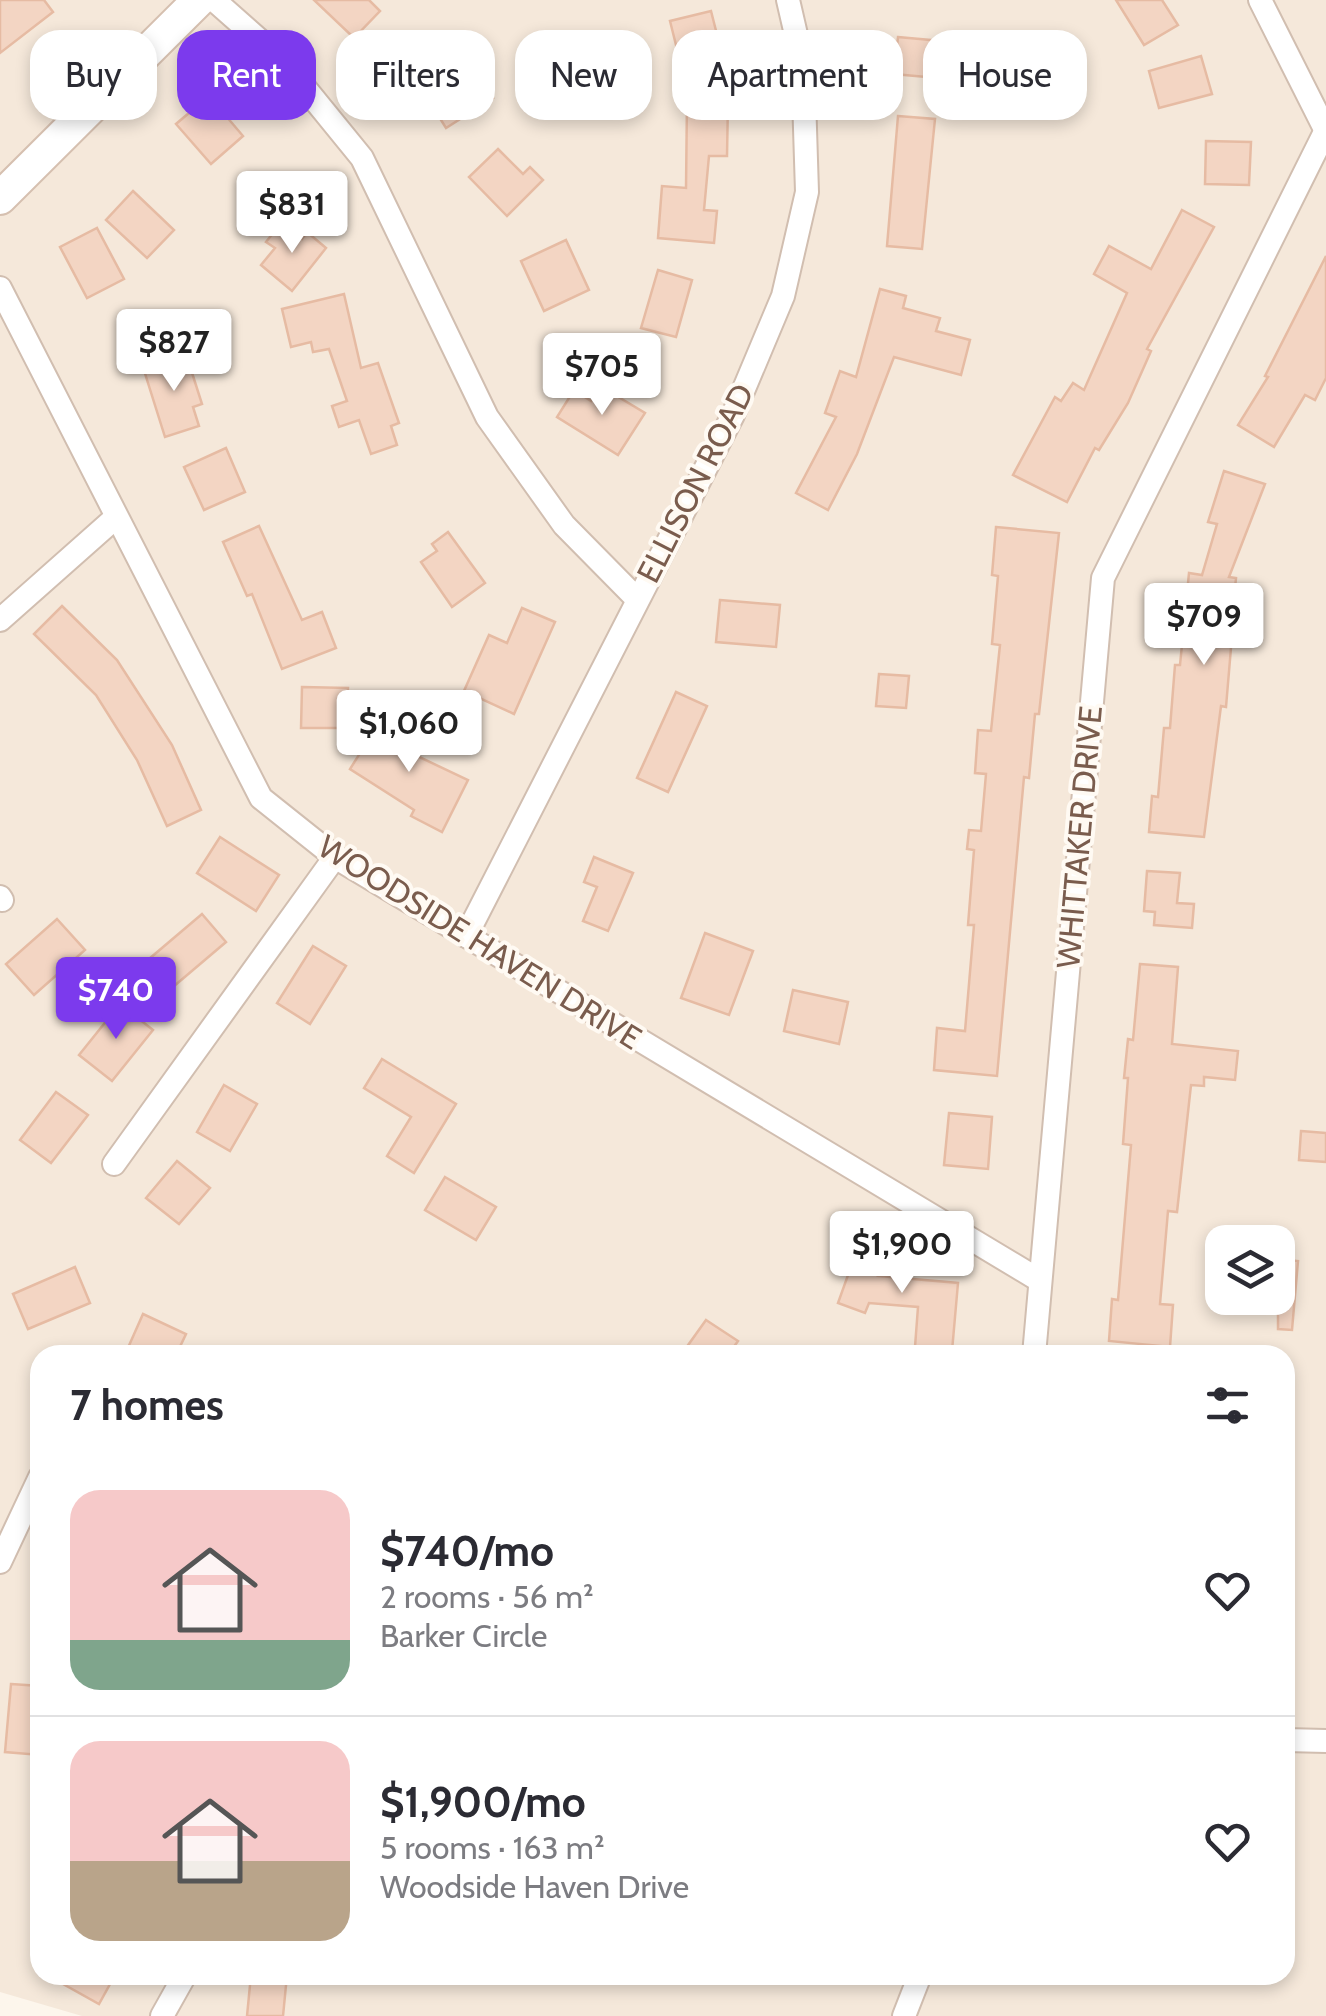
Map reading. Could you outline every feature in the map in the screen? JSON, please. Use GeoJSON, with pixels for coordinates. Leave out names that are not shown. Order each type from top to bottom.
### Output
{"type":"FeatureCollection","features":[{"type":"Feature","properties":{"kind":"street"},"geometry":{"type":"LineString","coordinates":[[0,198],[199,0]]}},
{"type":"Feature","properties":{"kind":"street"},"geometry":{"type":"LineString","coordinates":[[214,0],[283,61],[362,158],[487,417],[564,525],[636,598]]}},
{"type":"Feature","properties":{"kind":"street","name":"ELLISON ROAD"},"geometry":{"type":"LineString","coordinates":[[466,936],[733,414],[783,296],[807,192],[803,65],[788,0]]}},
{"type":"Feature","properties":{"kind":"street"},"geometry":{"type":"LineString","coordinates":[[1260,0],[1326,130]]}},
{"type":"Feature","properties":{"kind":"street","name":"WHITTAKER DRIVE"},"geometry":{"type":"LineString","coordinates":[[1035,1345],[1102,578],[1326,130]]}},
{"type":"Feature","properties":{"kind":"street","name":"WOODSIDE HAVEN DRIVE"},"geometry":{"type":"LineString","coordinates":[[0,288],[114,518],[261,798],[335,857],[1040,1280]]}},
{"type":"Feature","properties":{"kind":"street"},"geometry":{"type":"LineString","coordinates":[[0,620],[114,518]]}},
{"type":"Feature","properties":{"kind":"street"},"geometry":{"type":"LineString","coordinates":[[114,1164],[335,857]]}},
{"type":"Feature","properties":{"kind":"street"},"geometry":{"type":"LineString","coordinates":[[0,1562],[30,1498]]}},
{"type":"Feature","properties":{"kind":"street"},"geometry":{"type":"LineString","coordinates":[[1295,1740],[1326,1742]]}},
{"type":"Feature","properties":{"kind":"street"},"geometry":{"type":"LineString","coordinates":[[162,2016],[179,1985]]}},
{"type":"Feature","properties":{"kind":"street"},"geometry":{"type":"LineString","coordinates":[[904,2016],[916,1985]]}},
{"type":"Feature","properties":{"kind":"shaded area"},"geometry":{"type":"Polygon","coordinates":[[[0,0],[1326,0],[1326,2016],[82,2016],[0,1992],[0,0]]]}},
{"type":"Feature","properties":{"kind":"building"},"geometry":{"type":"Polygon","coordinates":[[[0,0],[44,0],[53,12],[0,53],[0,0]]]}},
{"type":"Feature","properties":{"kind":"building"},"geometry":{"type":"Polygon","coordinates":[[[314,0],[369,0],[380,11],[362,30],[346,30],[314,0]]]}},
{"type":"Feature","properties":{"kind":"building"},"geometry":{"type":"Polygon","coordinates":[[[1116,0],[1162,0],[1178,25],[1144,45],[1116,0]]]}},
{"type":"Feature","properties":{"kind":"building"},"geometry":{"type":"Polygon","coordinates":[[[711,11],[716,30],[672,30],[670,21],[711,11]]]}},
{"type":"Feature","properties":{"kind":"building"},"geometry":{"type":"Polygon","coordinates":[[[903,37],[923,39],[923,77],[903,75],[903,37]]]}},
{"type":"Feature","properties":{"kind":"building"},"geometry":{"type":"Polygon","coordinates":[[[1201,56],[1212,94],[1159,108],[1149,71],[1201,56]]]}},
{"type":"Feature","properties":{"kind":"building"},"geometry":{"type":"Polygon","coordinates":[[[903,116],[935,120],[922,249],[887,246],[898,120],[903,116]]]}},
{"type":"Feature","properties":{"kind":"building"},"geometry":{"type":"Polygon","coordinates":[[[181,120],[229,120],[243,136],[211,164],[176,124],[181,120]]]}},
{"type":"Feature","properties":{"kind":"building"},"geometry":{"type":"Polygon","coordinates":[[[441,120],[459,120],[446,128],[441,120]]]}},
{"type":"Feature","properties":{"kind":"building"},"geometry":{"type":"Polygon","coordinates":[[[687,120],[728,120],[727,156],[709,156],[704,210],[717,211],[714,243],[658,238],[662,186],[686,188],[687,120]]]}},
{"type":"Feature","properties":{"kind":"building"},"geometry":{"type":"Polygon","coordinates":[[[1206,141],[1251,142],[1249,185],[1205,184],[1206,141]]]}},
{"type":"Feature","properties":{"kind":"building"},"geometry":{"type":"Polygon","coordinates":[[[498,149],[523,174],[530,167],[543,180],[507,216],[469,177],[498,149]]]}},
{"type":"Feature","properties":{"kind":"building"},"geometry":{"type":"Polygon","coordinates":[[[133,191],[174,230],[147,258],[106,220],[133,191]]]}},
{"type":"Feature","properties":{"kind":"building"},"geometry":{"type":"Polygon","coordinates":[[[1182,210],[1214,227],[1147,349],[1151,351],[1128,403],[1099,450],[1095,448],[1067,502],[1013,475],[1055,397],[1061,401],[1073,383],[1084,390],[1127,293],[1094,274],[1109,246],[1151,269],[1182,210]]]}},
{"type":"Feature","properties":{"kind":"building"},"geometry":{"type":"Polygon","coordinates":[[[282,222],[302,239],[307,232],[326,248],[292,291],[261,265],[275,248],[266,242],[282,222]]]}},
{"type":"Feature","properties":{"kind":"building"},"geometry":{"type":"Polygon","coordinates":[[[97,228],[124,279],[87,298],[60,247],[97,228]]]}},
{"type":"Feature","properties":{"kind":"building"},"geometry":{"type":"Polygon","coordinates":[[[566,240],[589,290],[544,311],[521,261],[566,240]]]}},
{"type":"Feature","properties":{"kind":"building"},"geometry":{"type":"Polygon","coordinates":[[[1326,256],[1326,378],[1315,400],[1305,395],[1274,447],[1238,425],[1268,377],[1265,376],[1326,256]]]}},
{"type":"Feature","properties":{"kind":"building"},"geometry":{"type":"Polygon","coordinates":[[[658,270],[692,280],[676,337],[641,328],[658,270]]]}},
{"type":"Feature","properties":{"kind":"building"},"geometry":{"type":"Polygon","coordinates":[[[880,289],[906,296],[903,308],[940,318],[936,331],[970,340],[961,375],[894,357],[857,454],[828,510],[796,493],[836,417],[825,413],[840,371],[856,377],[880,289]]]}},
{"type":"Feature","properties":{"kind":"building"},"geometry":{"type":"Polygon","coordinates":[[[344,294],[361,368],[378,363],[399,423],[391,426],[397,445],[371,454],[359,420],[339,427],[332,406],[347,401],[329,349],[313,352],[311,342],[291,347],[282,309],[344,294]]]}},
{"type":"Feature","properties":{"kind":"building"},"geometry":{"type":"Polygon","coordinates":[[[186,354],[202,404],[193,407],[199,426],[165,437],[143,367],[186,354]]]}},
{"type":"Feature","properties":{"kind":"building"},"geometry":{"type":"Polygon","coordinates":[[[600,386],[645,413],[618,455],[557,417],[574,390],[591,401],[600,386]]]}},
{"type":"Feature","properties":{"kind":"building"},"geometry":{"type":"Polygon","coordinates":[[[226,448],[245,492],[204,510],[184,467],[226,448]]]}},
{"type":"Feature","properties":{"kind":"building"},"geometry":{"type":"Polygon","coordinates":[[[1224,471],[1265,484],[1229,577],[1236,578],[1232,618],[1249,619],[1247,637],[1232,636],[1226,707],[1221,706],[1204,837],[1149,832],[1152,796],[1158,797],[1164,728],[1170,728],[1175,665],[1180,665],[1189,573],[1202,575],[1217,524],[1208,522],[1224,471]]]}},
{"type":"Feature","properties":{"kind":"building"},"geometry":{"type":"Polygon","coordinates":[[[259,526],[302,620],[322,612],[336,648],[282,669],[252,594],[247,596],[223,542],[259,526]]]}},
{"type":"Feature","properties":{"kind":"building"},"geometry":{"type":"Polygon","coordinates":[[[996,527],[1059,533],[1039,714],[1035,714],[1029,778],[1024,777],[997,1076],[934,1070],[937,1028],[965,1031],[974,925],[968,925],[974,850],[967,849],[969,830],[981,831],[986,774],[975,773],[978,730],[991,731],[1000,645],[992,644],[998,576],[992,575],[996,527]]]}},
{"type":"Feature","properties":{"kind":"building"},"geometry":{"type":"Polygon","coordinates":[[[448,532],[485,583],[452,607],[421,562],[437,551],[432,544],[448,532]]]}},
{"type":"Feature","properties":{"kind":"building"},"geometry":{"type":"Polygon","coordinates":[[[720,600],[780,605],[776,647],[716,642],[720,600]]]}},
{"type":"Feature","properties":{"kind":"building"},"geometry":{"type":"Polygon","coordinates":[[[62,606],[117,660],[172,745],[201,810],[167,826],[137,760],[96,695],[34,634],[62,606]]]}},
{"type":"Feature","properties":{"kind":"building"},"geometry":{"type":"Polygon","coordinates":[[[522,608],[555,622],[514,714],[464,691],[489,635],[507,643],[522,608]]]}},
{"type":"Feature","properties":{"kind":"building"},"geometry":{"type":"Polygon","coordinates":[[[879,674],[909,676],[906,708],[876,706],[879,674]]]}},
{"type":"Feature","properties":{"kind":"building"},"geometry":{"type":"Polygon","coordinates":[[[302,687],[348,688],[347,728],[301,728],[302,687]]]}},
{"type":"Feature","properties":{"kind":"building"},"geometry":{"type":"Polygon","coordinates":[[[676,692],[707,706],[668,792],[637,778],[676,692]]]}},
{"type":"Feature","properties":{"kind":"building"},"geometry":{"type":"Polygon","coordinates":[[[383,717],[423,741],[415,755],[468,780],[442,832],[411,816],[414,810],[350,769],[383,717]]]}},
{"type":"Feature","properties":{"kind":"building"},"geometry":{"type":"Polygon","coordinates":[[[220,837],[279,875],[256,911],[197,873],[220,837]]]}},
{"type":"Feature","properties":{"kind":"building"},"geometry":{"type":"Polygon","coordinates":[[[594,857],[633,873],[608,931],[583,921],[597,887],[584,882],[594,857]]]}},
{"type":"Feature","properties":{"kind":"building"},"geometry":{"type":"Polygon","coordinates":[[[1147,871],[1180,873],[1177,903],[1194,904],[1192,928],[1154,925],[1155,912],[1144,911],[1147,871]]]}},
{"type":"Feature","properties":{"kind":"building"},"geometry":{"type":"Polygon","coordinates":[[[202,914],[226,942],[173,987],[149,959],[202,914]]]}},
{"type":"Feature","properties":{"kind":"building"},"geometry":{"type":"Polygon","coordinates":[[[57,919],[85,950],[34,995],[6,964],[57,919]]]}},
{"type":"Feature","properties":{"kind":"building"},"geometry":{"type":"Polygon","coordinates":[[[705,933],[753,951],[729,1015],[681,998],[705,933]]]}},
{"type":"Feature","properties":{"kind":"building"},"geometry":{"type":"Polygon","coordinates":[[[313,946],[346,966],[310,1024],[277,1003],[313,946]]]}},
{"type":"Feature","properties":{"kind":"building"},"geometry":{"type":"Polygon","coordinates":[[[1140,964],[1178,967],[1172,1044],[1238,1051],[1235,1080],[1204,1077],[1204,1086],[1191,1085],[1177,1212],[1168,1211],[1160,1304],[1173,1305],[1170,1345],[1109,1341],[1112,1299],[1118,1300],[1131,1145],[1123,1144],[1128,1078],[1124,1078],[1128,1039],[1133,1040],[1140,964]]]}},
{"type":"Feature","properties":{"kind":"building"},"geometry":{"type":"Polygon","coordinates":[[[793,990],[848,1002],[839,1044],[784,1031],[793,990]]]}},
{"type":"Feature","properties":{"kind":"building"},"geometry":{"type":"Polygon","coordinates":[[[120,1004],[153,1030],[112,1081],[79,1055],[120,1004]]]}},
{"type":"Feature","properties":{"kind":"building"},"geometry":{"type":"Polygon","coordinates":[[[382,1059],[456,1104],[414,1173],[387,1156],[411,1117],[364,1088],[382,1059]]]}},
{"type":"Feature","properties":{"kind":"building"},"geometry":{"type":"Polygon","coordinates":[[[224,1085],[257,1104],[230,1151],[197,1132],[224,1085]]]}},
{"type":"Feature","properties":{"kind":"building"},"geometry":{"type":"Polygon","coordinates":[[[56,1092],[88,1115],[51,1163],[20,1140],[56,1092]]]}},
{"type":"Feature","properties":{"kind":"building"},"geometry":{"type":"Polygon","coordinates":[[[949,1113],[992,1117],[988,1169],[944,1165],[949,1113]]]}},
{"type":"Feature","properties":{"kind":"building"},"geometry":{"type":"Polygon","coordinates":[[[1301,1131],[1326,1133],[1326,1162],[1299,1160],[1301,1131]]]}},
{"type":"Feature","properties":{"kind":"building"},"geometry":{"type":"Polygon","coordinates":[[[177,1161],[210,1188],[179,1224],[146,1198],[177,1161]]]}},
{"type":"Feature","properties":{"kind":"building"},"geometry":{"type":"Polygon","coordinates":[[[445,1177],[496,1207],[476,1240],[425,1210],[445,1177]]]}},
{"type":"Feature","properties":{"kind":"building"},"geometry":{"type":"Polygon","coordinates":[[[862,1236],[889,1245],[878,1276],[958,1283],[953,1345],[915,1345],[918,1307],[869,1303],[865,1313],[838,1303],[862,1236]]]}},
{"type":"Feature","properties":{"kind":"building"},"geometry":{"type":"Polygon","coordinates":[[[75,1267],[90,1303],[28,1329],[13,1294],[75,1267]]]}},
{"type":"Feature","properties":{"kind":"building"},"geometry":{"type":"Polygon","coordinates":[[[143,1314],[186,1334],[181,1345],[129,1345],[143,1314]]]}},
{"type":"Feature","properties":{"kind":"building"},"geometry":{"type":"Polygon","coordinates":[[[1278,1315],[1293,1315],[1292,1330],[1278,1329],[1278,1315]]]}},
{"type":"Feature","properties":{"kind":"building"},"geometry":{"type":"Polygon","coordinates":[[[706,1320],[738,1341],[735,1345],[688,1345],[706,1320]]]}},
{"type":"Feature","properties":{"kind":"building"},"geometry":{"type":"Polygon","coordinates":[[[11,1684],[30,1685],[30,1754],[5,1752],[11,1684]]]}},
{"type":"Feature","properties":{"kind":"building"},"geometry":{"type":"Polygon","coordinates":[[[65,1985],[109,1985],[99,2004],[65,1985]]]}},
{"type":"Feature","properties":{"kind":"building"},"geometry":{"type":"Polygon","coordinates":[[[250,1985],[286,1985],[283,2016],[247,2016],[250,1985]]]}}]}
